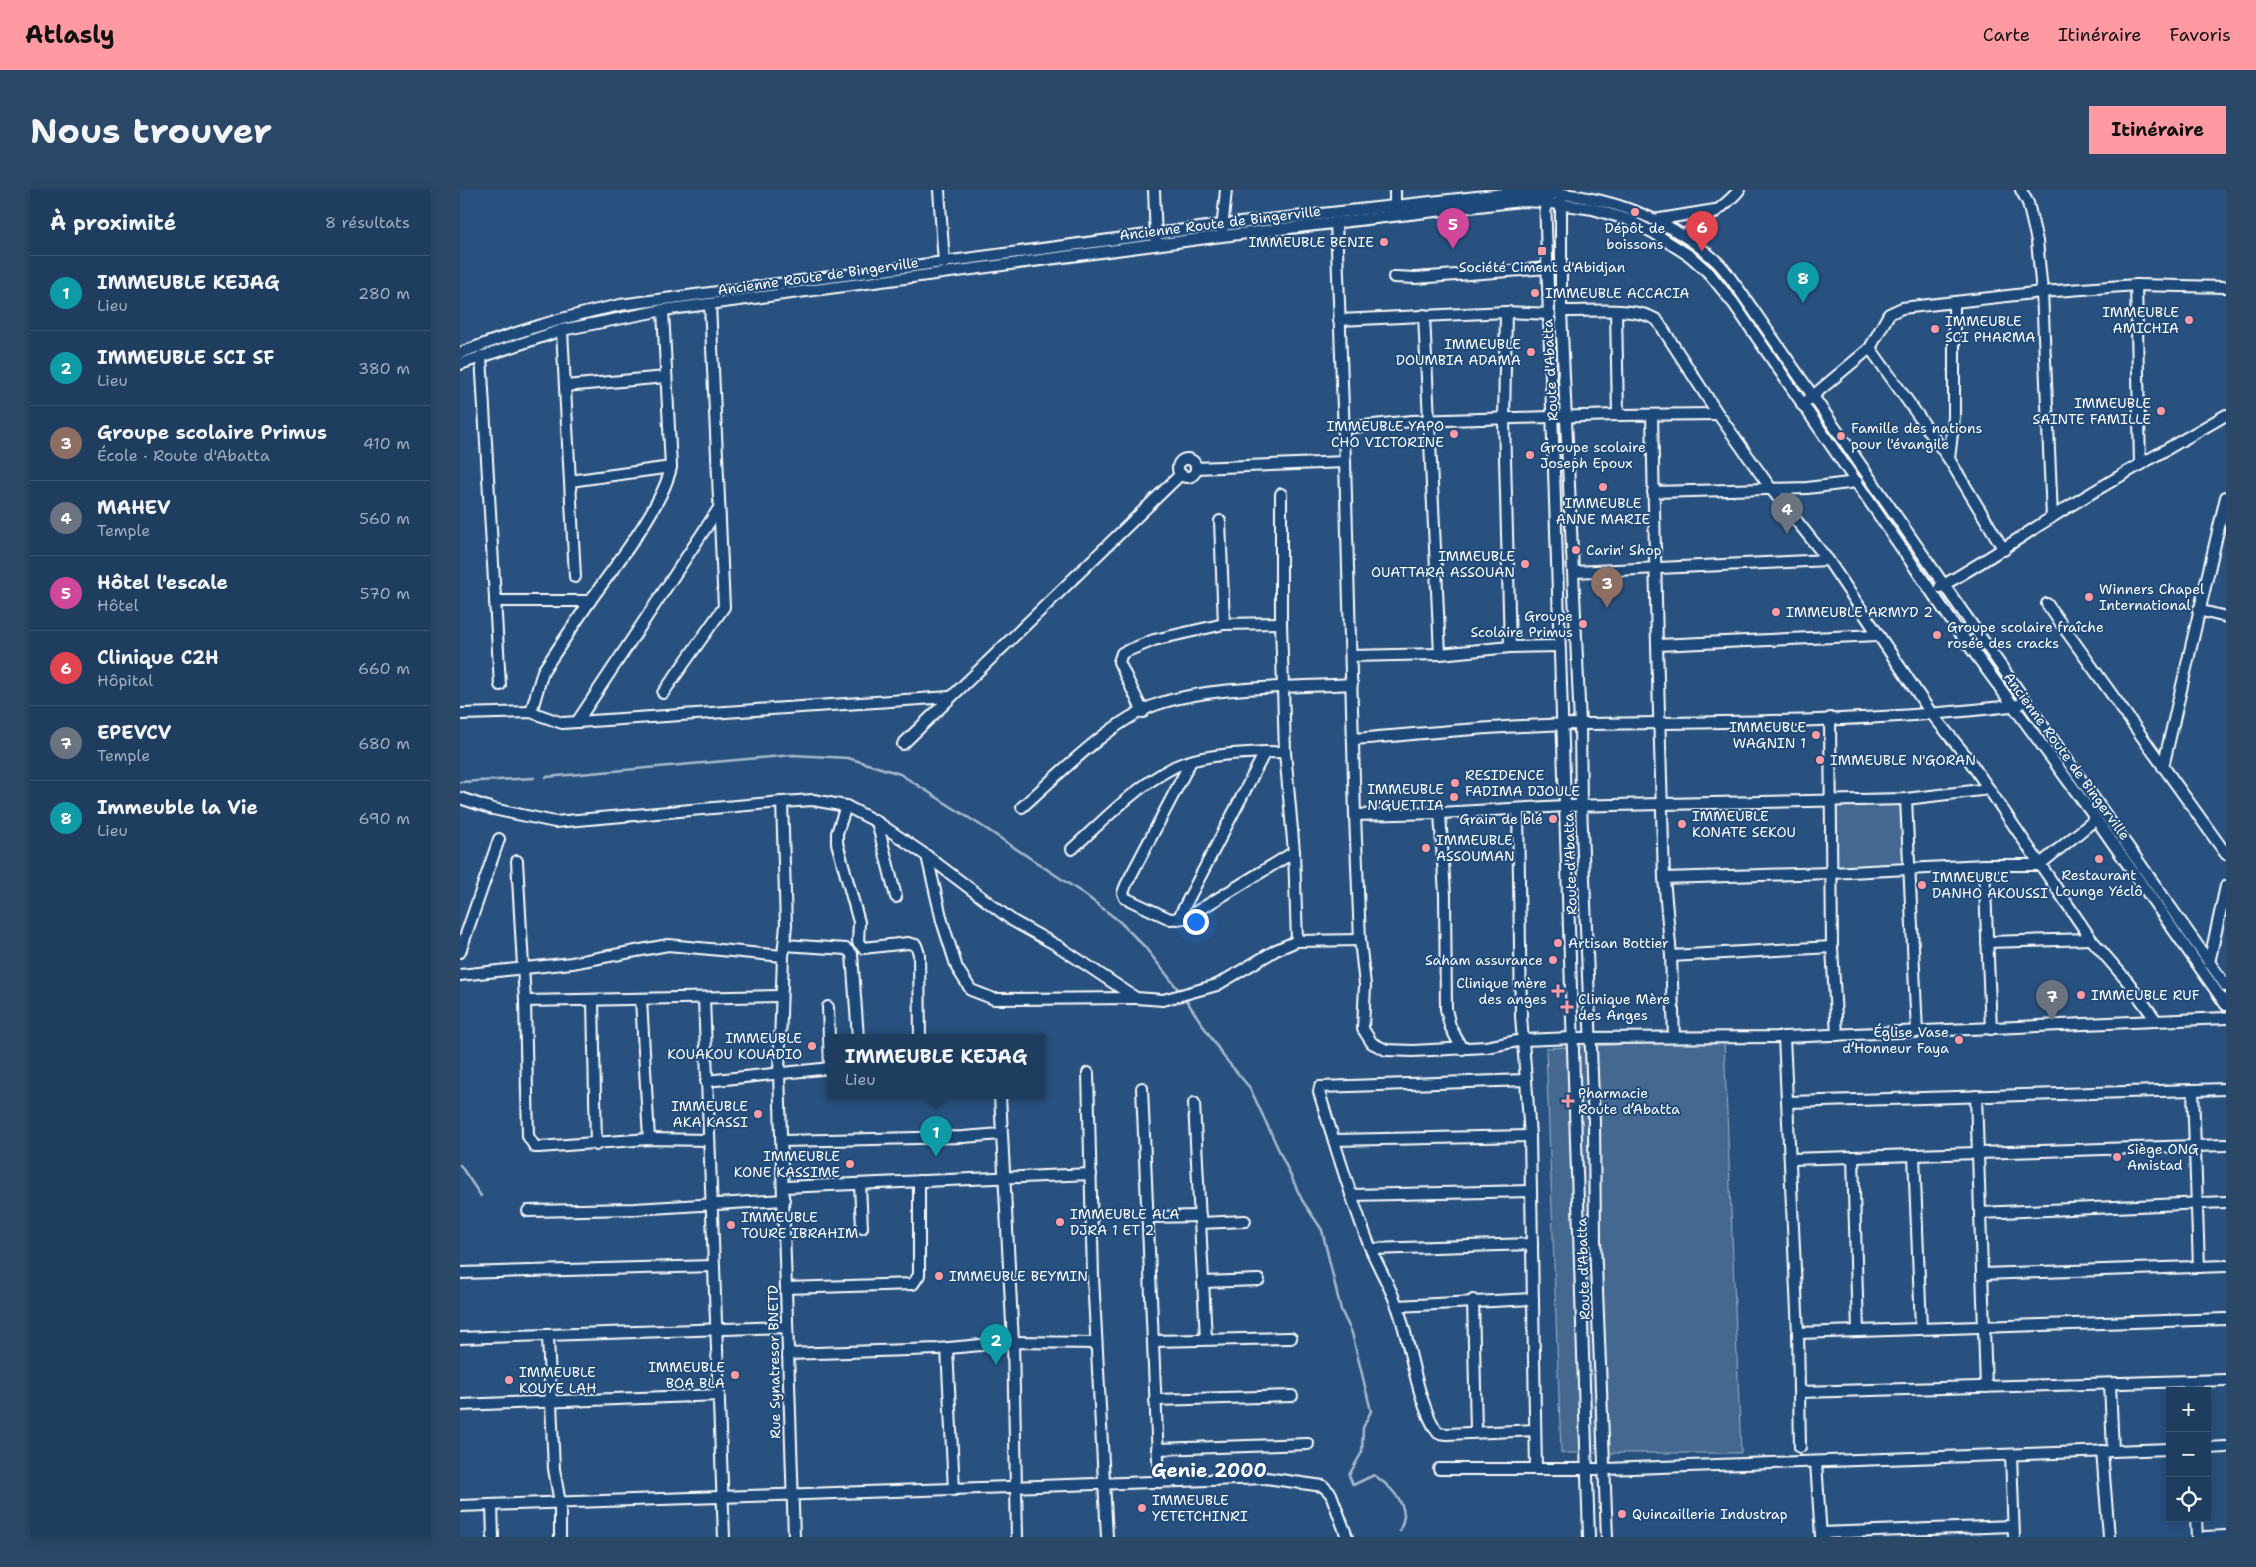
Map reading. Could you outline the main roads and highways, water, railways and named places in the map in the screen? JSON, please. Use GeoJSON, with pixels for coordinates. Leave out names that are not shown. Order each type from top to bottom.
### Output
{"type":"FeatureCollection","features":[{"type":"Feature","properties":{"kind":"waterway"},"geometry":{"type":"LineString","coordinates":[[546,777],[793,755],[848,758],[900,774],[1084,894],[1119,921],[1144,946],[1178,989]]}},
{"type":"Feature","properties":{"kind":"waterway"},"geometry":{"type":"LineString","coordinates":[[460,782],[534,778]]}},
{"type":"Feature","properties":{"kind":"waterway"},"geometry":{"type":"LineString","coordinates":[[1186,1000],[1224,1057],[1250,1088],[1302,1200],[1322,1230],[1341,1310],[1352,1333],[1371,1411],[1363,1428],[1362,1452],[1349,1475],[1353,1485],[1374,1475],[1394,1492],[1401,1503],[1404,1515],[1400,1531]]}},
{"type":"Feature","properties":{"kind":"waterway"},"geometry":{"type":"LineString","coordinates":[[460,1165],[481,1196]]}},
{"type":"Feature","properties":{"kind":"place","name":"Dépôt de boissons"},"geometry":{"type":"Point","coordinates":[1635,212]}},
{"type":"Feature","properties":{"kind":"place","name":"IMMEUBLE BENIE"},"geometry":{"type":"Point","coordinates":[1384,242]}},
{"type":"Feature","properties":{"kind":"place","name":"Hôtel l'escale"},"geometry":{"type":"Point","coordinates":[1453,249]}},
{"type":"Feature","properties":{"kind":"place","name":"Société Ciment d'Abidjan"},"geometry":{"type":"Point","coordinates":[1542,251]}},
{"type":"Feature","properties":{"kind":"place","name":"Clinique C2H"},"geometry":{"type":"Point","coordinates":[1702,252]}},
{"type":"Feature","properties":{"kind":"place","name":"IMMEUBLE ACCACIA"},"geometry":{"type":"Point","coordinates":[1535,293]}},
{"type":"Feature","properties":{"kind":"place","name":"Immeuble la Vie"},"geometry":{"type":"Point","coordinates":[1803,303]}},
{"type":"Feature","properties":{"kind":"place","name":"IMMEUBLE AMICHIA"},"geometry":{"type":"Point","coordinates":[2189,320]}},
{"type":"Feature","properties":{"kind":"place","name":"IMMEUBLE SCI PHARMA"},"geometry":{"type":"Point","coordinates":[1935,329]}},
{"type":"Feature","properties":{"kind":"place","name":"IMMEUBLE DOUMBIA ADAMA"},"geometry":{"type":"Point","coordinates":[1531,352]}},
{"type":"Feature","properties":{"kind":"place","name":"IMMEUBLE SAINTE FAMILLE"},"geometry":{"type":"Point","coordinates":[2161,411]}},
{"type":"Feature","properties":{"kind":"place","name":"IMMEUBLE YAPO CHO VICTORINE"},"geometry":{"type":"Point","coordinates":[1454,434]}},
{"type":"Feature","properties":{"kind":"place","name":"Famille des nations pour l'évangile"},"geometry":{"type":"Point","coordinates":[1841,436]}},
{"type":"Feature","properties":{"kind":"place","name":"Groupe scolaire Joseph Epoux"},"geometry":{"type":"Point","coordinates":[1530,455]}},
{"type":"Feature","properties":{"kind":"place","name":"IMMEUBLE ANNE MARIE"},"geometry":{"type":"Point","coordinates":[1603,487]}},
{"type":"Feature","properties":{"kind":"place","name":"MAHEV"},"geometry":{"type":"Point","coordinates":[1787,534]}},
{"type":"Feature","properties":{"kind":"place","name":"Carin' Shop"},"geometry":{"type":"Point","coordinates":[1576,550]}},
{"type":"Feature","properties":{"kind":"place","name":"IMMEUBLE OUATTARA ASSOUAN"},"geometry":{"type":"Point","coordinates":[1525,564]}},
{"type":"Feature","properties":{"kind":"place","name":"Winners Chapel International"},"geometry":{"type":"Point","coordinates":[2089,597]}},
{"type":"Feature","properties":{"kind":"place","name":"Groupe scolaire Primus"},"geometry":{"type":"Point","coordinates":[1607,608]}},
{"type":"Feature","properties":{"kind":"place","name":"IMMEUBLE ARMYD 2"},"geometry":{"type":"Point","coordinates":[1776,612]}},
{"type":"Feature","properties":{"kind":"place","name":"Groupe Scolaire Primus"},"geometry":{"type":"Point","coordinates":[1583,624]}},
{"type":"Feature","properties":{"kind":"place","name":"Groupe scolaire fraîche rosée des cracks"},"geometry":{"type":"Point","coordinates":[1937,635]}},
{"type":"Feature","properties":{"kind":"place","name":"IMMEUBLE WAGNIN 1"},"geometry":{"type":"Point","coordinates":[1816,735]}},
{"type":"Feature","properties":{"kind":"place","name":"IMMEUBLE N'GORAN"},"geometry":{"type":"Point","coordinates":[1820,760]}},
{"type":"Feature","properties":{"kind":"place","name":"RESIDENCE FADIMA DJOULE"},"geometry":{"type":"Point","coordinates":[1455,783]}},
{"type":"Feature","properties":{"kind":"place","name":"IMMEUBLE N'GUETTIA"},"geometry":{"type":"Point","coordinates":[1454,797]}},
{"type":"Feature","properties":{"kind":"place","name":"Grain de blé"},"geometry":{"type":"Point","coordinates":[1553,819]}},
{"type":"Feature","properties":{"kind":"place","name":"IMMEUBLE KONATE SEKOU"},"geometry":{"type":"Point","coordinates":[1682,824]}},
{"type":"Feature","properties":{"kind":"place","name":"IMMEUBLE ASSOUMAN"},"geometry":{"type":"Point","coordinates":[1426,848]}},
{"type":"Feature","properties":{"kind":"place","name":"Restaurant Lounge Yéclô"},"geometry":{"type":"Point","coordinates":[2099,859]}},
{"type":"Feature","properties":{"kind":"place","name":"IMMEUBLE DANHO AKOUSSI"},"geometry":{"type":"Point","coordinates":[1922,885]}},
{"type":"Feature","properties":{"kind":"place","name":"Artisan Bottier"},"geometry":{"type":"Point","coordinates":[1558,943]}},
{"type":"Feature","properties":{"kind":"place","name":"Saham assurance"},"geometry":{"type":"Point","coordinates":[1553,960]}},
{"type":"Feature","properties":{"kind":"place","name":"Clinique mère des anges"},"geometry":{"type":"Point","coordinates":[1558,991]}},
{"type":"Feature","properties":{"kind":"place","name":"IMMEUBLE RUF"},"geometry":{"type":"Point","coordinates":[2081,995]}},
{"type":"Feature","properties":{"kind":"place","name":"Clinique Mère des Anges"},"geometry":{"type":"Point","coordinates":[1567,1007]}},
{"type":"Feature","properties":{"kind":"place","name":"EPEVCV"},"geometry":{"type":"Point","coordinates":[2052,1021]}},
{"type":"Feature","properties":{"kind":"place","name":"Église Vase d’Honneur Faya"},"geometry":{"type":"Point","coordinates":[1959,1040]}},
{"type":"Feature","properties":{"kind":"place","name":"IMMEUBLE KOUAKOU KOUADIO"},"geometry":{"type":"Point","coordinates":[812,1046]}},
{"type":"Feature","properties":{"kind":"place","name":"Pharmacie Route d’Abatta"},"geometry":{"type":"Point","coordinates":[1568,1101]}},
{"type":"Feature","properties":{"kind":"place","name":"IMMEUBLE AKA KASSI"},"geometry":{"type":"Point","coordinates":[758,1114]}},
{"type":"Feature","properties":{"kind":"place","name":"IMMEUBLE KEJAG"},"geometry":{"type":"Point","coordinates":[936,1157]}},
{"type":"Feature","properties":{"kind":"place","name":"Siège ONG Amistad"},"geometry":{"type":"Point","coordinates":[2117,1157]}},
{"type":"Feature","properties":{"kind":"place","name":"IMMEUBLE KONE KASSIME"},"geometry":{"type":"Point","coordinates":[850,1164]}},
{"type":"Feature","properties":{"kind":"place","name":"IMMEUBLE ALA DJRA 1 ET 2"},"geometry":{"type":"Point","coordinates":[1060,1222]}},
{"type":"Feature","properties":{"kind":"place","name":"IMMEUBLE TOURE IBRAHIM"},"geometry":{"type":"Point","coordinates":[731,1225]}},
{"type":"Feature","properties":{"kind":"place","name":"IMMEUBLE BEYMIN"},"geometry":{"type":"Point","coordinates":[939,1276]}},
{"type":"Feature","properties":{"kind":"place","name":"IMMEUBLE SCI SF"},"geometry":{"type":"Point","coordinates":[996,1365]}},
{"type":"Feature","properties":{"kind":"place","name":"IMMEUBLE BOA BLA"},"geometry":{"type":"Point","coordinates":[735,1375]}},
{"type":"Feature","properties":{"kind":"place","name":"IMMEUBLE KOUYE LAH"},"geometry":{"type":"Point","coordinates":[509,1380]}},
{"type":"Feature","properties":{"kind":"place","name":"IMMEUBLE YETETCHINRI"},"geometry":{"type":"Point","coordinates":[1142,1508]}},
{"type":"Feature","properties":{"kind":"place","name":"Quincaillerie Industrap"},"geometry":{"type":"Point","coordinates":[1622,1514]}},
{"type":"Feature","properties":{"kind":"district","name":"Genie 2000"},"geometry":{"type":"Point","coordinates":[1209,1470]}}]}
